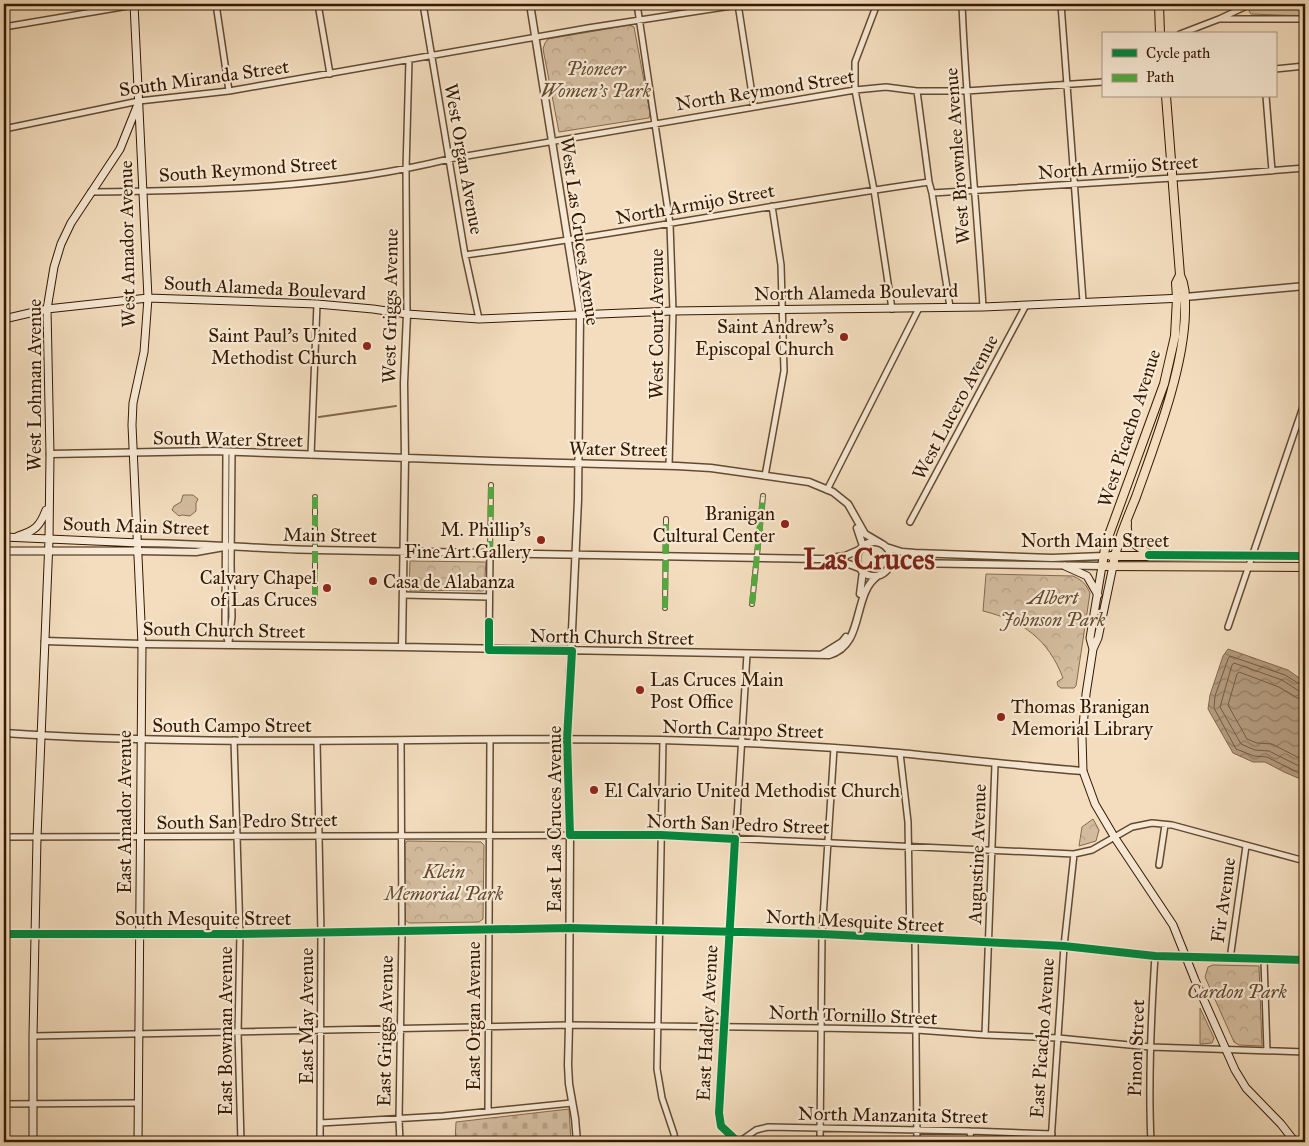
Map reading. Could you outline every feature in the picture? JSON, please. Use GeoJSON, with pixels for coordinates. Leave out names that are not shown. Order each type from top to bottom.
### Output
{"type":"FeatureCollection","features":[{"type":"Feature","properties":{"kind":"main road","name":"West Amador Avenue"},"geometry":{"type":"LineString","coordinates":[[136,4],[148,298],[144,352],[133,403],[133,454],[139,543]]}},
{"type":"Feature","properties":{"kind":"main road"},"geometry":{"type":"LineString","coordinates":[[1159,4],[1160,32]]}},
{"type":"Feature","properties":{"kind":"main road","name":"West Picacho Avenue"},"geometry":{"type":"LineString","coordinates":[[1114,556],[1164,415],[1183,336],[1181,298],[1176,283],[1180,275],[1166,98]]}},
{"type":"Feature","properties":{"kind":"main road","name":"West Lohman Avenue"},"geometry":{"type":"LineString","coordinates":[[33,1142],[37,837],[49,540],[50,454],[47,309],[54,267],[61,244],[120,149],[139,102]]}},
{"type":"Feature","properties":{"kind":"main road","name":"South Alameda Boulevard"},"geometry":{"type":"LineString","coordinates":[[4,319],[47,309],[148,298],[317,304],[407,314]]}},
{"type":"Feature","properties":{"kind":"main road","name":"West Picacho Avenue"},"geometry":{"type":"LineString","coordinates":[[1093,649],[1090,638],[1106,543],[1164,384],[1181,298]]}},
{"type":"Feature","properties":{"kind":"main road","name":"North Alameda Boulevard"},"geometry":{"type":"LineString","coordinates":[[407,314],[479,319],[673,311],[983,307],[1181,298]]}},
{"type":"Feature","properties":{"kind":"main road"},"geometry":{"type":"LineString","coordinates":[[13,538],[31,532],[42,522],[48,505]]}},
{"type":"Feature","properties":{"kind":"main road"},"geometry":{"type":"LineString","coordinates":[[1129,514],[1127,529],[1132,543],[1149,556]]}},
{"type":"Feature","properties":{"kind":"main road","name":"South Main Street"},"geometry":{"type":"LineString","coordinates":[[4,537],[139,543]]}},
{"type":"Feature","properties":{"kind":"main road","name":"East Amador Avenue"},"geometry":{"type":"LineString","coordinates":[[138,1142],[142,644],[139,543]]}},
{"type":"Feature","properties":{"kind":"main road","name":"South Main Street"},"geometry":{"type":"LineString","coordinates":[[4,551],[139,551]]}},
{"type":"Feature","properties":{"kind":"main road","name":"North Main Street"},"geometry":{"type":"LineString","coordinates":[[1104,556],[1149,556],[1251,561],[1305,568]]}},
{"type":"Feature","properties":{"kind":"main road"},"geometry":{"type":"LineString","coordinates":[[1114,556],[1098,638],[1093,649],[1086,694],[1082,736],[1083,771],[1095,804],[1115,838],[1173,925],[1235,1070],[1246,1088],[1296,1142]]}},
{"type":"Feature","properties":{"kind":"main road","name":"North Main Street"},"geometry":{"type":"LineString","coordinates":[[1102,566],[1251,561],[1305,556]]}},
{"type":"Feature","properties":{"kind":"main road"},"geometry":{"type":"LineString","coordinates":[[1064,566],[1087,576],[1098,594]]}},
{"type":"Feature","properties":{"kind":"street"},"geometry":{"type":"LineString","coordinates":[[4,27],[136,4]]}},
{"type":"Feature","properties":{"kind":"street"},"geometry":{"type":"LineString","coordinates":[[216,4],[229,91]]}},
{"type":"Feature","properties":{"kind":"street"},"geometry":{"type":"LineString","coordinates":[[318,4],[330,74]]}},
{"type":"Feature","properties":{"kind":"street","name":"West Organ Avenue"},"geometry":{"type":"LineString","coordinates":[[423,4],[465,255],[479,319]]}},
{"type":"Feature","properties":{"kind":"street","name":"West Las Cruces Avenue"},"geometry":{"type":"LineString","coordinates":[[530,4],[580,316],[575,555]]}},
{"type":"Feature","properties":{"kind":"street","name":"West Court Avenue"},"geometry":{"type":"LineString","coordinates":[[637,4],[670,224],[673,311],[668,466]]}},
{"type":"Feature","properties":{"kind":"street"},"geometry":{"type":"LineString","coordinates":[[740,4],[754,106]]}},
{"type":"Feature","properties":{"kind":"street","name":"South Miranda Street"},"geometry":{"type":"LineString","coordinates":[[4,129],[139,102],[229,91],[409,60],[432,54],[740,4]]}},
{"type":"Feature","properties":{"kind":"street"},"geometry":{"type":"LineString","coordinates":[[877,4],[855,62],[856,90],[874,190],[892,309]]}},
{"type":"Feature","properties":{"kind":"street","name":"West Brownlee Avenue"},"geometry":{"type":"LineString","coordinates":[[962,4],[966,91],[976,191],[983,307]]}},
{"type":"Feature","properties":{"kind":"street"},"geometry":{"type":"LineString","coordinates":[[1061,4],[1083,302]]}},
{"type":"Feature","properties":{"kind":"street"},"geometry":{"type":"LineString","coordinates":[[1186,32],[1219,20],[1251,4]]}},
{"type":"Feature","properties":{"kind":"street"},"geometry":{"type":"LineString","coordinates":[[1219,20],[1305,19]]}},
{"type":"Feature","properties":{"kind":"street","name":"West Griggs Avenue"},"geometry":{"type":"LineString","coordinates":[[404,551],[404,383],[407,314],[406,170],[409,60]]}},
{"type":"Feature","properties":{"kind":"street"},"geometry":{"type":"LineString","coordinates":[[1276,69],[1305,66]]}},
{"type":"Feature","properties":{"kind":"street","name":"North Reymond Street"},"geometry":{"type":"LineString","coordinates":[[406,170],[449,159],[856,90],[886,87],[916,91],[966,91],[1102,82]]}},
{"type":"Feature","properties":{"kind":"street"},"geometry":{"type":"LineString","coordinates":[[916,91],[950,307]]}},
{"type":"Feature","properties":{"kind":"street"},"geometry":{"type":"LineString","coordinates":[[1266,98],[1272,171]]}},
{"type":"Feature","properties":{"kind":"street","name":"North Armijo Street"},"geometry":{"type":"LineString","coordinates":[[932,193],[1305,168]]}},
{"type":"Feature","properties":{"kind":"street","name":"South Reymond Street"},"geometry":{"type":"LineString","coordinates":[[92,192],[144,192],[280,185],[406,170]]}},
{"type":"Feature","properties":{"kind":"street","name":"North Armijo Street"},"geometry":{"type":"LineString","coordinates":[[465,255],[568,242],[772,206],[929,182]]}},
{"type":"Feature","properties":{"kind":"street"},"geometry":{"type":"LineString","coordinates":[[765,476],[784,371],[781,265],[772,206]]}},
{"type":"Feature","properties":{"kind":"street","name":"North Alameda Boulevard"},"geometry":{"type":"LineString","coordinates":[[1181,298],[1305,286]]}},
{"type":"Feature","properties":{"kind":"street"},"geometry":{"type":"LineString","coordinates":[[311,455],[317,304]]}},
{"type":"Feature","properties":{"kind":"street","name":"West Lucero Avenue"},"geometry":{"type":"LineString","coordinates":[[910,522],[1026,305]]}},
{"type":"Feature","properties":{"kind":"street"},"geometry":{"type":"LineString","coordinates":[[827,490],[919,308]]}},
{"type":"Feature","properties":{"kind":"street"},"geometry":{"type":"LineString","coordinates":[[1228,627],[1303,412],[1305,401]]}},
{"type":"Feature","properties":{"kind":"street"},"geometry":{"type":"LineString","coordinates":[[229,452],[225,631],[229,645]]}},
{"type":"Feature","properties":{"kind":"street","name":"South Water Street"},"geometry":{"type":"LineString","coordinates":[[50,454],[229,452],[405,458]]}},
{"type":"Feature","properties":{"kind":"street","name":"Water Street"},"geometry":{"type":"LineString","coordinates":[[405,458],[711,468],[809,482],[833,492],[843,499],[865,534],[884,545]]}},
{"type":"Feature","properties":{"kind":"street"},"geometry":{"type":"LineString","coordinates":[[489,650],[491,485]]}},
{"type":"Feature","properties":{"kind":"street","name":"Water Street"},"geometry":{"type":"LineString","coordinates":[[827,490],[850,514],[861,536],[862,547]]}},
{"type":"Feature","properties":{"kind":"street"},"geometry":{"type":"LineString","coordinates":[[315,496],[316,603]]}},
{"type":"Feature","properties":{"kind":"street"},"geometry":{"type":"LineString","coordinates":[[752,604],[762,496]]}},
{"type":"Feature","properties":{"kind":"street"},"geometry":{"type":"LineString","coordinates":[[665,608],[666,519]]}},
{"type":"Feature","properties":{"kind":"street"},"geometry":{"type":"LineString","coordinates":[[821,655],[842,642],[851,628],[861,591],[862,570],[858,561],[862,547],[872,542],[884,545],[891,556],[889,566],[879,575],[871,575],[862,570]]}},
{"type":"Feature","properties":{"kind":"street","name":"South Main Street"},"geometry":{"type":"LineString","coordinates":[[139,543],[196,544],[228,547]]}},
{"type":"Feature","properties":{"kind":"street","name":"North Main Street"},"geometry":{"type":"LineString","coordinates":[[884,545],[902,552],[924,554],[1052,558],[1104,556]]}},
{"type":"Feature","properties":{"kind":"street","name":"South Main Street"},"geometry":{"type":"LineString","coordinates":[[139,551],[196,552],[228,547]]}},
{"type":"Feature","properties":{"kind":"street","name":"Main Street"},"geometry":{"type":"LineString","coordinates":[[228,547],[825,559],[845,556],[862,547]]}},
{"type":"Feature","properties":{"kind":"street"},"geometry":{"type":"LineString","coordinates":[[402,647],[404,551]]}},
{"type":"Feature","properties":{"kind":"street","name":"East Las Cruces Avenue"},"geometry":{"type":"LineString","coordinates":[[575,555],[567,739],[570,836],[568,1065],[577,1142]]}},
{"type":"Feature","properties":{"kind":"street","name":"Main Street"},"geometry":{"type":"LineString","coordinates":[[825,559],[846,563],[862,570]]}},
{"type":"Feature","properties":{"kind":"street","name":"North Main Street"},"geometry":{"type":"LineString","coordinates":[[889,566],[906,563],[1102,566]]}},
{"type":"Feature","properties":{"kind":"street","name":"North Church Street"},"geometry":{"type":"LineString","coordinates":[[402,647],[829,656],[847,643],[858,619],[867,585],[879,575]]}},
{"type":"Feature","properties":{"kind":"street"},"geometry":{"type":"LineString","coordinates":[[403,595],[489,597]]}},
{"type":"Feature","properties":{"kind":"street","name":"South Church Street"},"geometry":{"type":"LineString","coordinates":[[45,641],[402,647]]}},
{"type":"Feature","properties":{"kind":"street"},"geometry":{"type":"LineString","coordinates":[[1303,660],[1305,653]]}},
{"type":"Feature","properties":{"kind":"street","name":"East Hadley Avenue"},"geometry":{"type":"LineString","coordinates":[[738,1142],[721,1126],[719,1121],[747,654]]}},
{"type":"Feature","properties":{"kind":"street","name":"South Campo Street"},"geometry":{"type":"LineString","coordinates":[[4,733],[141,740],[401,741]]}},
{"type":"Feature","properties":{"kind":"street","name":"North Campo Street"},"geometry":{"type":"LineString","coordinates":[[401,741],[567,739],[741,742],[900,753],[995,764],[1083,771]]}},
{"type":"Feature","properties":{"kind":"street","name":"East Bowman Avenue"},"geometry":{"type":"LineString","coordinates":[[234,740],[240,934],[238,1033],[241,1142]]}},
{"type":"Feature","properties":{"kind":"street","name":"East May Avenue"},"geometry":{"type":"LineString","coordinates":[[317,740],[321,933],[320,1142]]}},
{"type":"Feature","properties":{"kind":"street","name":"East Organ Avenue"},"geometry":{"type":"LineString","coordinates":[[488,1111],[490,740]]}},
{"type":"Feature","properties":{"kind":"street"},"geometry":{"type":"LineString","coordinates":[[663,740],[658,930],[657,1069],[658,1083],[675,1142]]}},
{"type":"Feature","properties":{"kind":"street","name":"East Griggs Avenue"},"geometry":{"type":"LineString","coordinates":[[400,1142],[401,741]]}},
{"type":"Feature","properties":{"kind":"street"},"geometry":{"type":"LineString","coordinates":[[820,1142],[822,934],[834,748]]}},
{"type":"Feature","properties":{"kind":"street"},"geometry":{"type":"LineString","coordinates":[[900,753],[910,846],[917,1030],[917,1142]]}},
{"type":"Feature","properties":{"kind":"street","name":"Augustine Avenue"},"geometry":{"type":"LineString","coordinates":[[985,1035],[995,764]]}},
{"type":"Feature","properties":{"kind":"street"},"geometry":{"type":"LineString","coordinates":[[1074,854],[1092,850],[1132,827],[1152,823],[1165,824],[1305,862]]}},
{"type":"Feature","properties":{"kind":"street"},"geometry":{"type":"LineString","coordinates":[[1159,865],[1165,824]]}},
{"type":"Feature","properties":{"kind":"street","name":"South San Pedro Street"},"geometry":{"type":"LineString","coordinates":[[4,837],[140,838],[236,835],[401,835]]}},
{"type":"Feature","properties":{"kind":"street","name":"North San Pedro Street"},"geometry":{"type":"LineString","coordinates":[[401,835],[661,835],[1074,854]]}},
{"type":"Feature","properties":{"kind":"street","name":"Fir Avenue"},"geometry":{"type":"LineString","coordinates":[[1230,958],[1246,846]]}},
{"type":"Feature","properties":{"kind":"street","name":"East Picacho Avenue"},"geometry":{"type":"LineString","coordinates":[[1052,1142],[1064,946],[1074,854]]}},
{"type":"Feature","properties":{"kind":"street","name":"North Mesquite Street"},"geometry":{"type":"LineString","coordinates":[[402,932],[570,928],[822,934],[988,944],[1064,946],[1155,956],[1305,960]]}},
{"type":"Feature","properties":{"kind":"street","name":"South Mesquite Street"},"geometry":{"type":"LineString","coordinates":[[4,934],[140,935],[402,932]]}},
{"type":"Feature","properties":{"kind":"street","name":"Pinon Street"},"geometry":{"type":"LineString","coordinates":[[1151,1142],[1149,1098],[1150,1047],[1155,956]]}},
{"type":"Feature","properties":{"kind":"street"},"geometry":{"type":"LineString","coordinates":[[1264,960],[1267,1052]]}},
{"type":"Feature","properties":{"kind":"street","name":"North Tornillo Street"},"geometry":{"type":"LineString","coordinates":[[33,1036],[569,1025],[820,1028],[917,1030],[1058,1038],[1150,1047],[1305,1052]]}},
{"type":"Feature","properties":{"kind":"street"},"geometry":{"type":"LineString","coordinates":[[4,1104],[138,1103]]}},
{"type":"Feature","properties":{"kind":"street"},"geometry":{"type":"LineString","coordinates":[[320,1122],[399,1120],[572,1103]]}},
{"type":"Feature","properties":{"kind":"street","name":"North Manzanita Street"},"geometry":{"type":"LineString","coordinates":[[738,1142],[761,1128],[1052,1134]]}},
{"type":"Feature","properties":{"kind":"street"},"geometry":{"type":"LineString","coordinates":[[970,1131],[971,1142]]}},
{"type":"Feature","properties":{"kind":"green space"},"geometry":{"type":"Polygon","coordinates":[[[1260,4],[1305,4],[1305,16],[1251,14],[1249,11],[1251,7],[1260,4]]]}},
{"type":"Feature","properties":{"kind":"green space","name":"Pioneer Women's Park"},"geometry":{"type":"Polygon","coordinates":[[[630,25],[634,27],[650,113],[649,118],[559,132],[543,49],[545,43],[548,39],[630,25]]]}},
{"type":"Feature","properties":{"kind":"green space"},"geometry":{"type":"Polygon","coordinates":[[[183,495],[193,495],[198,499],[196,511],[190,516],[179,516],[172,510],[174,506],[181,502],[183,495]]]}},
{"type":"Feature","properties":{"kind":"green space"},"geometry":{"type":"Polygon","coordinates":[[[410,561],[486,562],[484,589],[483,591],[409,590],[410,561]]]}},
{"type":"Feature","properties":{"kind":"green space","name":"Albert Johnson Park"},"geometry":{"type":"Polygon","coordinates":[[[986,574],[1073,576],[1085,585],[1090,593],[1076,686],[1074,688],[1061,688],[1058,686],[1057,682],[1063,678],[1050,652],[1042,642],[1022,626],[983,611],[986,574]]]}},
{"type":"Feature","properties":{"kind":"green space"},"geometry":{"type":"Polygon","coordinates":[[[1093,819],[1099,830],[1096,841],[1079,846],[1082,827],[1093,819]]]}},
{"type":"Feature","properties":{"kind":"green space","name":"Klein Memorial Park"},"geometry":{"type":"Polygon","coordinates":[[[407,841],[481,842],[484,845],[483,919],[479,922],[409,923],[405,920],[405,844],[407,841]]]}},
{"type":"Feature","properties":{"kind":"green space","name":"Cardon Park"},"geometry":{"type":"Polygon","coordinates":[[[1213,965],[1259,966],[1262,1046],[1239,1045],[1234,1042],[1205,977],[1208,967],[1213,965]]]}},
{"type":"Feature","properties":{"kind":"green space"},"geometry":{"type":"Polygon","coordinates":[[[1200,1008],[1214,1038],[1212,1043],[1200,1044],[1200,1008]]]}},
{"type":"Feature","properties":{"kind":"green space"},"geometry":{"type":"Polygon","coordinates":[[[569,1109],[571,1142],[455,1142],[456,1122],[569,1109]]]}},
{"type":"Feature","properties":{"kind":"water"},"geometry":{"type":"Polygon","coordinates":[[[1228,649],[1288,670],[1305,682],[1305,781],[1265,762],[1253,762],[1233,753],[1208,709],[1210,695],[1223,656],[1228,649]]]}},
{"type":"Feature","properties":{"kind":"waterway"},"geometry":{"type":"LineString","coordinates":[[319,417],[396,406]]}},
{"type":"Feature","properties":{"kind":"marked path"},"geometry":{"type":"LineString","coordinates":[[490,553],[491,485]]}},
{"type":"Feature","properties":{"kind":"marked path"},"geometry":{"type":"LineString","coordinates":[[752,604],[763,496]]}},
{"type":"Feature","properties":{"kind":"marked path"},"geometry":{"type":"LineString","coordinates":[[315,497],[315,603]]}},
{"type":"Feature","properties":{"kind":"marked path"},"geometry":{"type":"LineString","coordinates":[[665,608],[666,519]]}},
{"type":"Feature","properties":{"kind":"cycle path"},"geometry":{"type":"LineString","coordinates":[[1149,555],[1305,556]]}},
{"type":"Feature","properties":{"kind":"cycle path"},"geometry":{"type":"LineString","coordinates":[[489,622],[489,650],[572,651],[567,739],[570,835],[661,835],[735,839],[719,1113],[721,1126],[738,1142]]}},
{"type":"Feature","properties":{"kind":"cycle path"},"geometry":{"type":"LineString","coordinates":[[4,934],[240,934],[570,928],[822,934],[1064,946],[1155,956],[1305,960]]}},
{"type":"Feature","properties":{"kind":"place","name":"Saint Andrew's Episcopal Church"},"geometry":{"type":"Point","coordinates":[844,337]}},
{"type":"Feature","properties":{"kind":"place","name":"Saint Paul's United Methodist Church"},"geometry":{"type":"Point","coordinates":[367,346]}},
{"type":"Feature","properties":{"kind":"place","name":"Branigan Cultural Center"},"geometry":{"type":"Point","coordinates":[785,524]}},
{"type":"Feature","properties":{"kind":"place","name":"M. Phillip's Fine Art Gallery"},"geometry":{"type":"Point","coordinates":[541,540]}},
{"type":"Feature","properties":{"kind":"place","name":"Casa de Alabanza"},"geometry":{"type":"Point","coordinates":[373,581]}},
{"type":"Feature","properties":{"kind":"place","name":"Calvary Chapel of Las Cruces"},"geometry":{"type":"Point","coordinates":[327,588]}},
{"type":"Feature","properties":{"kind":"place","name":"Las Cruces Main Post Office"},"geometry":{"type":"Point","coordinates":[640,690]}},
{"type":"Feature","properties":{"kind":"place","name":"Thomas Branigan Memorial Library"},"geometry":{"type":"Point","coordinates":[1001,717]}},
{"type":"Feature","properties":{"kind":"place","name":"El Calvario United Methodist Church"},"geometry":{"type":"Point","coordinates":[594,790]}},
{"type":"Feature","properties":{"kind":"district","name":"Las Cruces"},"geometry":{"type":"Point","coordinates":[869,559]}}]}
